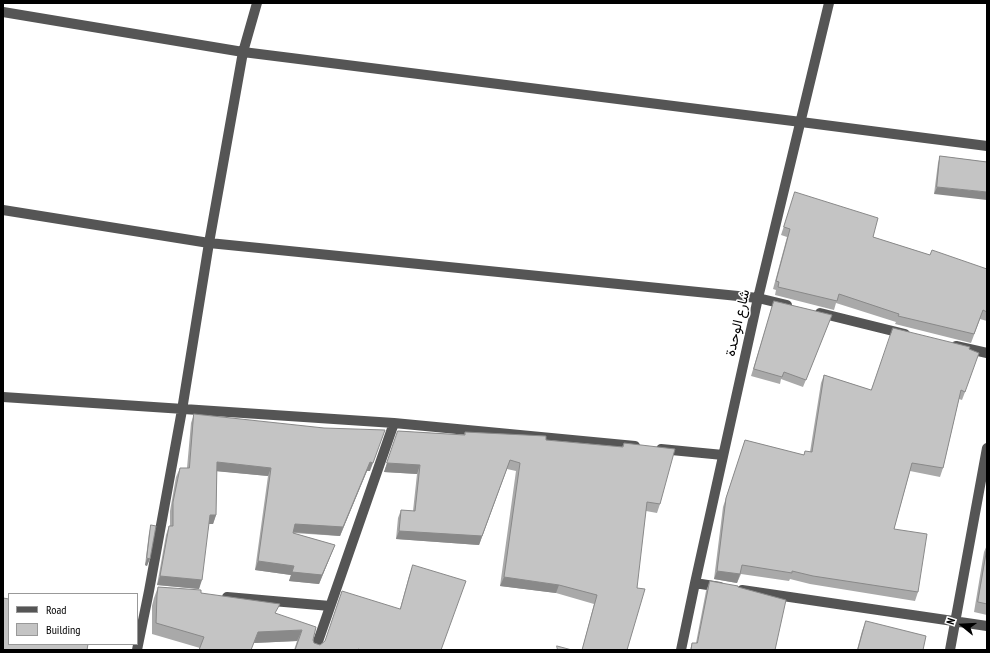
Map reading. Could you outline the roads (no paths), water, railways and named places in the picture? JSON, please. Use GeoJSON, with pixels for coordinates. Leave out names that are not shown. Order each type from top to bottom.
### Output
{"type":"FeatureCollection","features":[{"type":"Feature","properties":{"kind":"street"},"geometry":{"type":"LineString","coordinates":[[137,650],[153,591],[209,243],[243,52],[257,3]]}},
{"type":"Feature","properties":{"kind":"street","name":"شارع الوحدة"},"geometry":{"type":"LineString","coordinates":[[681,650],[758,298],[829,3]]}},
{"type":"Feature","properties":{"kind":"street"},"geometry":{"type":"LineString","coordinates":[[3,12],[243,52],[987,146]]}},
{"type":"Feature","properties":{"kind":"street"},"geometry":{"type":"LineString","coordinates":[[3,210],[209,243],[758,298],[796,307]]}},
{"type":"Feature","properties":{"kind":"street"},"geometry":{"type":"LineString","coordinates":[[811,311],[918,337]]}},
{"type":"Feature","properties":{"kind":"street"},"geometry":{"type":"LineString","coordinates":[[949,344],[987,353]]}},
{"type":"Feature","properties":{"kind":"street"},"geometry":{"type":"LineString","coordinates":[[3,398],[394,423],[723,455]]}},
{"type":"Feature","properties":{"kind":"street"},"geometry":{"type":"LineString","coordinates":[[315,650],[394,423]]}},
{"type":"Feature","properties":{"kind":"street"},"geometry":{"type":"LineString","coordinates":[[950,650],[987,448]]}},
{"type":"Feature","properties":{"kind":"street"},"geometry":{"type":"LineString","coordinates":[[695,583],[987,626]]}},
{"type":"Feature","properties":{"kind":"street"},"geometry":{"type":"LineString","coordinates":[[220,597],[330,606]]}}]}
